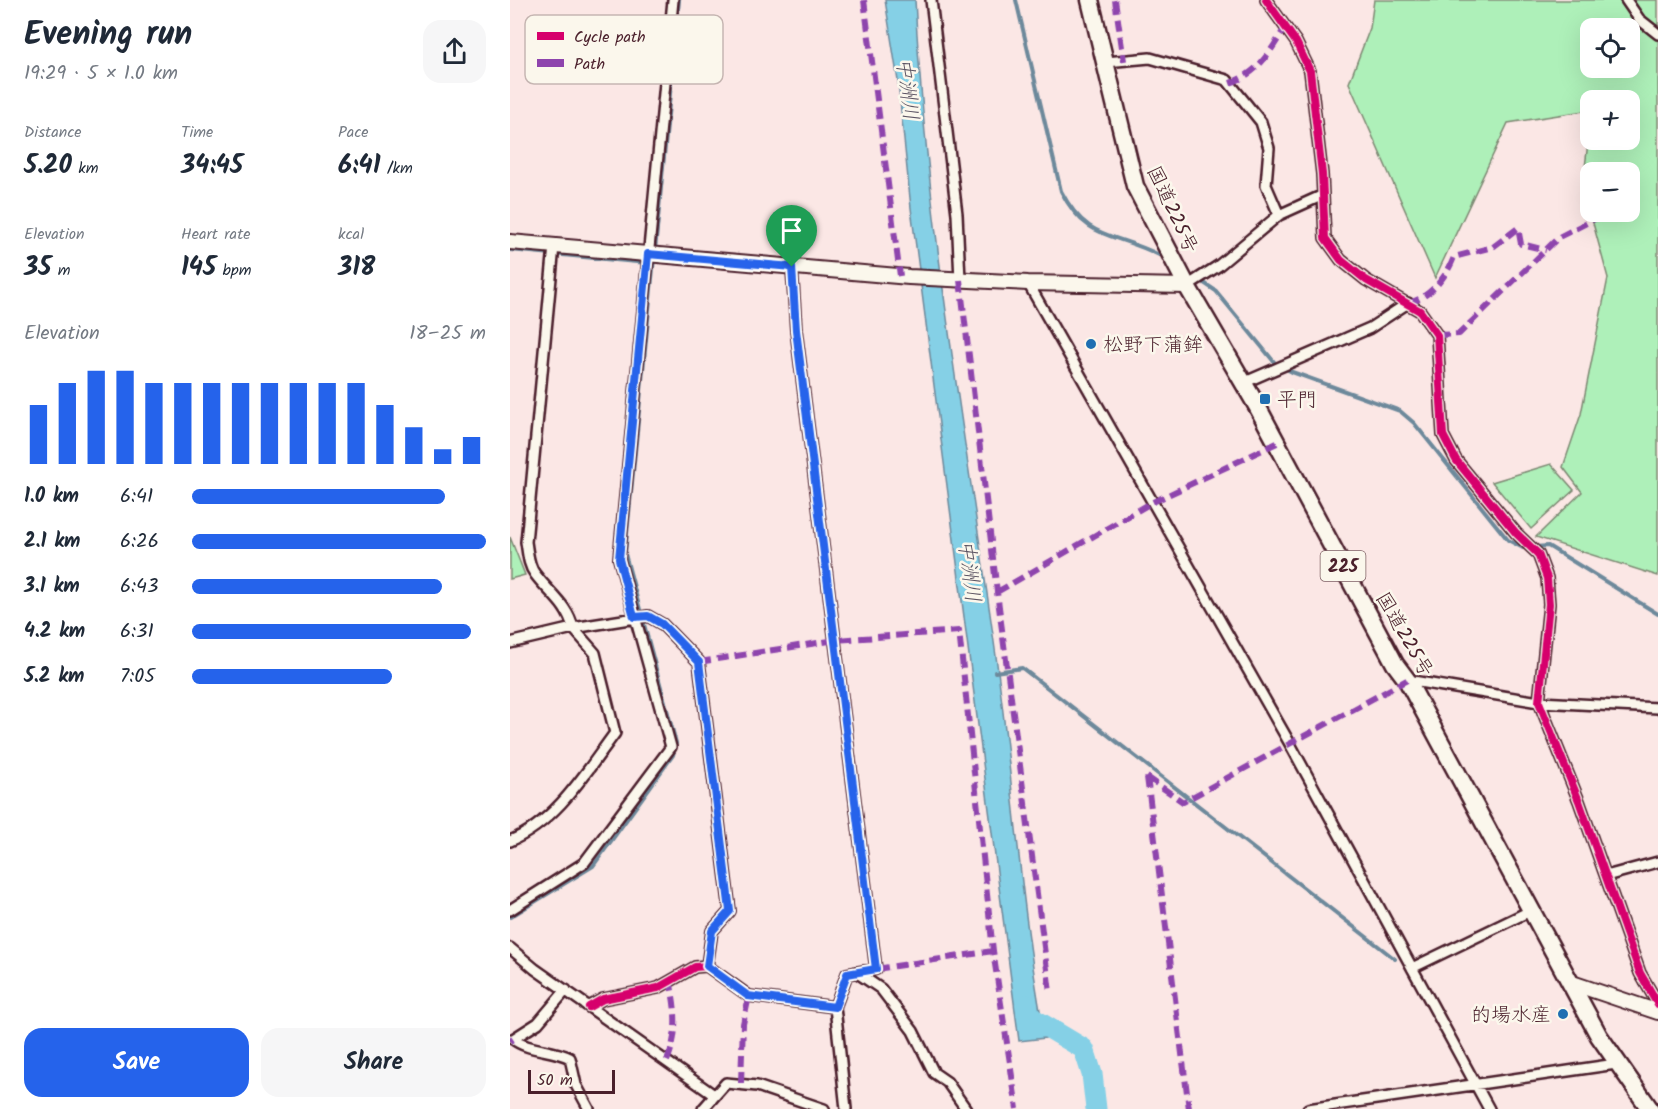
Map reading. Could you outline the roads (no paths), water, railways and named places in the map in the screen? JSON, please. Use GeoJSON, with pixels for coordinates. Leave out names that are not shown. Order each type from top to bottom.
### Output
{"type":"FeatureCollection","features":[{"type":"Feature","properties":{"kind":"highway","name":"国道225号"},"geometry":{"type":"LineString","coordinates":[[1090,0],[1135,186],[1187,286],[1243,383],[1395,664],[1407,680],[1616,1064],[1650,1109]]}},
{"type":"Feature","properties":{"kind":"street"},"geometry":{"type":"LineString","coordinates":[[672,15],[673,0]]}},
{"type":"Feature","properties":{"kind":"street"},"geometry":{"type":"LineString","coordinates":[[931,0],[957,214],[957,280]]}},
{"type":"Feature","properties":{"kind":"street"},"geometry":{"type":"LineString","coordinates":[[1266,0],[1296,42],[1310,71],[1322,174],[1324,238],[1341,260],[1366,280],[1420,311],[1437,335],[1443,435],[1456,460],[1516,533],[1538,554],[1546,578],[1549,604],[1539,702],[1606,876],[1640,973],[1658,1004]]}},
{"type":"Feature","properties":{"kind":"street"},"geometry":{"type":"LineString","coordinates":[[1626,0],[1639,19],[1658,34]]}},
{"type":"Feature","properties":{"kind":"street"},"geometry":{"type":"LineString","coordinates":[[1106,62],[1150,58],[1227,80],[1246,100],[1261,123],[1269,148],[1266,185],[1279,215]]}},
{"type":"Feature","properties":{"kind":"street"},"geometry":{"type":"LineString","coordinates":[[510,910],[584,863],[671,747],[638,616],[619,559],[666,84]]}},
{"type":"Feature","properties":{"kind":"street"},"geometry":{"type":"LineString","coordinates":[[510,243],[650,258],[909,277],[1028,283],[1187,286],[1225,261],[1279,215],[1321,196]]}},
{"type":"Feature","properties":{"kind":"street"},"geometry":{"type":"LineString","coordinates":[[510,841],[529,833],[571,792],[615,733],[595,653],[573,628],[571,615],[535,574],[529,561],[526,542],[554,246]]}},
{"type":"Feature","properties":{"kind":"street"},"geometry":{"type":"LineString","coordinates":[[792,267],[796,330],[876,969],[847,974],[835,1007],[846,1109]]}},
{"type":"Feature","properties":{"kind":"street"},"geometry":{"type":"LineString","coordinates":[[1028,283],[1289,742],[1489,1109]]}},
{"type":"Feature","properties":{"kind":"street"},"geometry":{"type":"LineString","coordinates":[[1243,383],[1370,328],[1408,303]]}},
{"type":"Feature","properties":{"kind":"street"},"geometry":{"type":"LineString","coordinates":[[510,644],[573,628],[638,616],[662,624],[699,662],[730,911],[712,931],[707,966]]}},
{"type":"Feature","properties":{"kind":"street"},"geometry":{"type":"LineString","coordinates":[[1407,680],[1539,702],[1658,708]]}},
{"type":"Feature","properties":{"kind":"street"},"geometry":{"type":"LineString","coordinates":[[1606,876],[1658,862]]}},
{"type":"Feature","properties":{"kind":"street"},"geometry":{"type":"LineString","coordinates":[[1412,968],[1532,910]]}},
{"type":"Feature","properties":{"kind":"street"},"geometry":{"type":"LineString","coordinates":[[510,948],[714,1095]]}},
{"type":"Feature","properties":{"kind":"street"},"geometry":{"type":"LineString","coordinates":[[589,1007],[603,999],[658,988],[695,967],[707,966],[748,996],[835,1007]]}},
{"type":"Feature","properties":{"kind":"street"},"geometry":{"type":"LineString","coordinates":[[856,972],[881,989],[913,1031],[934,1073],[946,1082],[966,1109]]}},
{"type":"Feature","properties":{"kind":"street"},"geometry":{"type":"LineString","coordinates":[[1572,983],[1658,1012]]}},
{"type":"Feature","properties":{"kind":"street"},"geometry":{"type":"LineString","coordinates":[[566,990],[538,1023],[513,1039],[520,1045],[555,1050],[570,1058],[576,1085],[589,1109]]}},
{"type":"Feature","properties":{"kind":"street"},"geometry":{"type":"LineString","coordinates":[[1308,1109],[1616,1064]]}},
{"type":"Feature","properties":{"kind":"street"},"geometry":{"type":"LineString","coordinates":[[703,1109],[726,1083],[757,1086],[824,1109]]}},
{"type":"Feature","properties":{"kind":"water"},"geometry":{"type":"Polygon","coordinates":[[[885,0],[915,0],[920,81],[937,241],[1001,692],[1029,940],[1045,1038],[1019,1041],[911,208],[898,81],[885,0]]]}},
{"type":"Feature","properties":{"kind":"waterway"},"geometry":{"type":"LineString","coordinates":[[678,15],[679,0]]}},
{"type":"Feature","properties":{"kind":"waterway"},"geometry":{"type":"LineString","coordinates":[[1016,0],[1061,191],[1081,219],[1092,228],[1159,255]]}},
{"type":"Feature","properties":{"kind":"waterway"},"geometry":{"type":"LineString","coordinates":[[655,250],[671,84]]}},
{"type":"Feature","properties":{"kind":"waterway"},"geometry":{"type":"LineString","coordinates":[[510,250],[647,263]]}},
{"type":"Feature","properties":{"kind":"waterway"},"geometry":{"type":"LineString","coordinates":[[510,917],[593,866],[673,755],[676,743],[625,554],[654,258]]}},
{"type":"Feature","properties":{"kind":"waterway"},"geometry":{"type":"LineString","coordinates":[[1204,283],[1216,291],[1275,363],[1292,372],[1400,411],[1414,423],[1508,540],[1523,548],[1548,546],[1658,614]]}},
{"type":"Feature","properties":{"kind":"waterway"},"geometry":{"type":"LineString","coordinates":[[995,672],[1022,668],[1395,959]]}},
{"type":"Feature","properties":{"kind":"waterway","name":"中洲川"},"geometry":{"type":"LineString","coordinates":[[1026,1005],[1027,1015],[1084,1049],[1092,1074],[1096,1109]]}},
{"type":"Feature","properties":{"kind":"place","name":"松野下蒲鉾"},"geometry":{"type":"Point","coordinates":[1091,344]}},
{"type":"Feature","properties":{"kind":"place","name":"平門"},"geometry":{"type":"Point","coordinates":[1265,399]}},
{"type":"Feature","properties":{"kind":"place","name":"的場水産"},"geometry":{"type":"Point","coordinates":[1563,1014]}}]}
